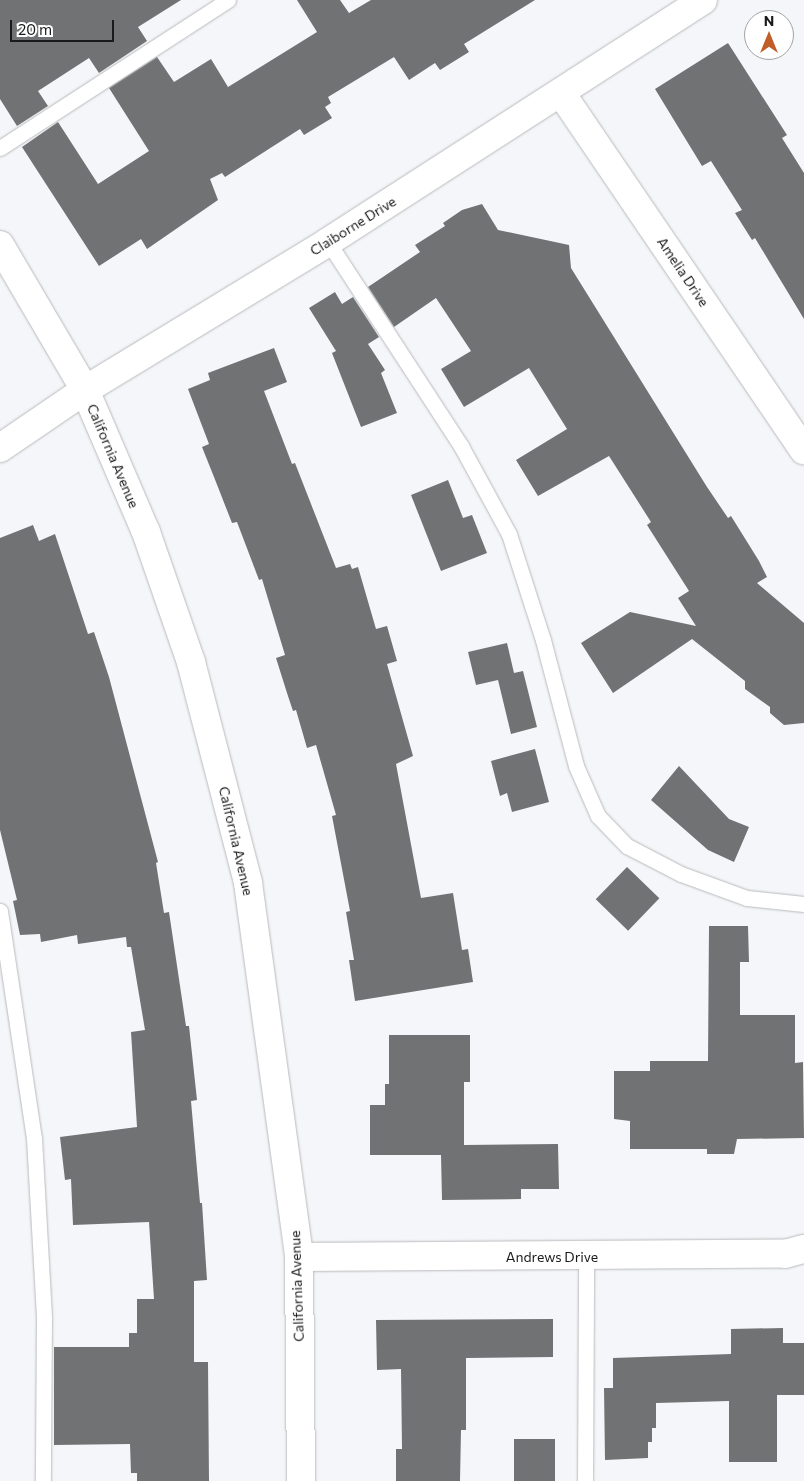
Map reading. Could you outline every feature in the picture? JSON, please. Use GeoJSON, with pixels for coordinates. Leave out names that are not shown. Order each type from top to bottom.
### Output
{"type":"FeatureCollection","features":[{"type":"Feature","properties":{"kind":"street","name":"Claiborne Drive"},"geometry":{"type":"LineString","coordinates":[[0,448],[85,390],[328,242],[703,0]]}},
{"type":"Feature","properties":{"kind":"street","name":"Amelia Drive"},"geometry":{"type":"LineString","coordinates":[[561,93],[804,450]]}},
{"type":"Feature","properties":{"kind":"street","name":"California Avenue"},"geometry":{"type":"LineString","coordinates":[[0,245],[85,390],[146,532],[191,662],[248,883],[298,1257],[301,1481]]}},
{"type":"Feature","properties":{"kind":"street","name":"Andrews Drive"},"geometry":{"type":"LineString","coordinates":[[298,1257],[586,1257],[785,1254],[804,1249]]}},
{"type":"Feature","properties":{"kind":"lane"},"geometry":{"type":"LineString","coordinates":[[0,148],[228,0]]}},
{"type":"Feature","properties":{"kind":"lane"},"geometry":{"type":"LineString","coordinates":[[328,242],[461,446],[509,534],[543,640],[576,766],[598,816],[627,846],[682,874],[747,898],[804,904]]}},
{"type":"Feature","properties":{"kind":"lane"},"geometry":{"type":"LineString","coordinates":[[0,910],[34,1138],[44,1318],[43,1481]]}},
{"type":"Feature","properties":{"kind":"lane"},"geometry":{"type":"LineString","coordinates":[[586,1257],[586,1481]]}},
{"type":"Feature","properties":{"kind":"building"},"geometry":{"type":"Polygon","coordinates":[[[0,0],[181,0],[138,27],[147,41],[99,73],[89,58],[38,91],[48,106],[17,126],[0,99],[0,0]]]}},
{"type":"Feature","properties":{"kind":"building"},"geometry":{"type":"Polygon","coordinates":[[[297,0],[340,0],[349,13],[371,0],[535,0],[464,44],[469,52],[440,70],[435,63],[409,80],[394,57],[328,97],[331,103],[325,107],[332,118],[304,135],[300,129],[225,177],[222,173],[210,179],[218,200],[147,249],[141,239],[99,266],[22,147],[58,122],[98,184],[149,151],[109,88],[157,57],[174,82],[211,59],[228,87],[317,32],[297,0]]]}},
{"type":"Feature","properties":{"kind":"building"},"geometry":{"type":"Polygon","coordinates":[[[728,43],[787,135],[782,138],[804,173],[804,319],[755,238],[752,240],[735,213],[742,210],[711,161],[702,166],[655,89],[728,43]]]}},
{"type":"Feature","properties":{"kind":"building"},"geometry":{"type":"Polygon","coordinates":[[[482,204],[498,230],[569,245],[571,268],[707,487],[728,518],[731,516],[759,561],[767,577],[757,583],[804,623],[804,723],[784,725],[770,713],[770,707],[745,689],[745,681],[692,639],[613,693],[581,643],[630,612],[696,626],[678,598],[689,591],[647,525],[651,522],[609,456],[538,496],[516,460],[567,429],[529,368],[464,407],[441,369],[471,351],[436,298],[394,327],[368,287],[420,252],[415,245],[445,226],[443,223],[462,210],[482,204]]]}},
{"type":"Feature","properties":{"kind":"building"},"geometry":{"type":"Polygon","coordinates":[[[335,292],[342,304],[353,297],[379,337],[368,344],[385,370],[381,373],[397,413],[361,427],[332,353],[336,351],[309,308],[335,292]]]}},
{"type":"Feature","properties":{"kind":"building"},"geometry":{"type":"Polygon","coordinates":[[[274,348],[287,382],[264,391],[292,464],[295,463],[336,568],[350,564],[352,569],[358,567],[376,629],[387,626],[397,661],[387,664],[413,756],[396,764],[421,898],[453,893],[462,950],[468,949],[473,982],[355,1001],[349,960],[354,960],[346,912],[350,911],[332,816],[336,815],[316,745],[307,748],[296,710],[293,711],[276,658],[285,655],[262,579],[259,580],[237,522],[232,523],[202,447],[209,444],[188,389],[210,380],[208,373],[274,348]]]}},
{"type":"Feature","properties":{"kind":"building"},"geometry":{"type":"Polygon","coordinates":[[[448,480],[463,518],[472,515],[487,553],[441,571],[411,495],[448,480]]]}},
{"type":"Feature","properties":{"kind":"building"},"geometry":{"type":"Polygon","coordinates":[[[33,525],[39,541],[55,534],[88,634],[94,632],[109,677],[158,862],[156,863],[164,913],[169,912],[186,1026],[189,1026],[197,1100],[191,1101],[200,1203],[202,1203],[207,1280],[194,1281],[194,1362],[208,1362],[209,1481],[137,1481],[137,1473],[131,1473],[130,1444],[54,1445],[54,1347],[129,1347],[129,1333],[137,1333],[137,1299],[154,1299],[149,1222],[73,1225],[71,1179],[65,1180],[60,1137],[137,1127],[131,1032],[145,1030],[131,947],[127,947],[126,937],[78,944],[77,935],[41,942],[40,934],[20,935],[13,901],[17,900],[0,830],[0,538],[33,525]]]}},
{"type":"Feature","properties":{"kind":"building"},"geometry":{"type":"Polygon","coordinates":[[[507,643],[514,673],[523,671],[537,727],[511,734],[498,680],[476,685],[468,652],[507,643]]]}},
{"type":"Feature","properties":{"kind":"building"},"geometry":{"type":"Polygon","coordinates":[[[535,749],[549,802],[512,812],[507,793],[500,796],[491,761],[535,749]]]}},
{"type":"Feature","properties":{"kind":"building"},"geometry":{"type":"Polygon","coordinates":[[[679,766],[729,819],[749,827],[734,862],[708,850],[651,800],[679,766]]]}},
{"type":"Feature","properties":{"kind":"building"},"geometry":{"type":"Polygon","coordinates":[[[627,867],[659,898],[628,931],[596,899],[627,867]]]}},
{"type":"Feature","properties":{"kind":"building"},"geometry":{"type":"Polygon","coordinates":[[[709,926],[748,926],[749,962],[740,962],[740,1015],[795,1015],[795,1063],[803,1062],[804,1138],[737,1139],[734,1154],[707,1154],[707,1149],[630,1149],[630,1121],[614,1119],[614,1071],[650,1071],[650,1061],[708,1061],[709,926]]]}},
{"type":"Feature","properties":{"kind":"building"},"geometry":{"type":"Polygon","coordinates":[[[389,1035],[470,1035],[470,1082],[464,1082],[464,1145],[558,1144],[559,1189],[521,1189],[521,1199],[442,1200],[441,1155],[370,1155],[370,1105],[385,1105],[385,1084],[389,1084],[389,1035]]]}},
{"type":"Feature","properties":{"kind":"building"},"geometry":{"type":"Polygon","coordinates":[[[553,1319],[553,1357],[466,1358],[466,1430],[461,1430],[460,1481],[396,1481],[396,1449],[402,1449],[401,1369],[377,1370],[376,1320],[553,1319]]]}},
{"type":"Feature","properties":{"kind":"building"},"geometry":{"type":"Polygon","coordinates":[[[783,1328],[783,1343],[804,1343],[804,1395],[777,1395],[777,1462],[729,1462],[729,1401],[656,1403],[656,1428],[652,1428],[652,1442],[648,1442],[648,1458],[605,1460],[604,1388],[613,1388],[613,1358],[731,1354],[731,1329],[783,1328]]]}},
{"type":"Feature","properties":{"kind":"building"},"geometry":{"type":"Polygon","coordinates":[[[514,1439],[555,1439],[555,1481],[514,1481],[514,1439]]]}}]}
